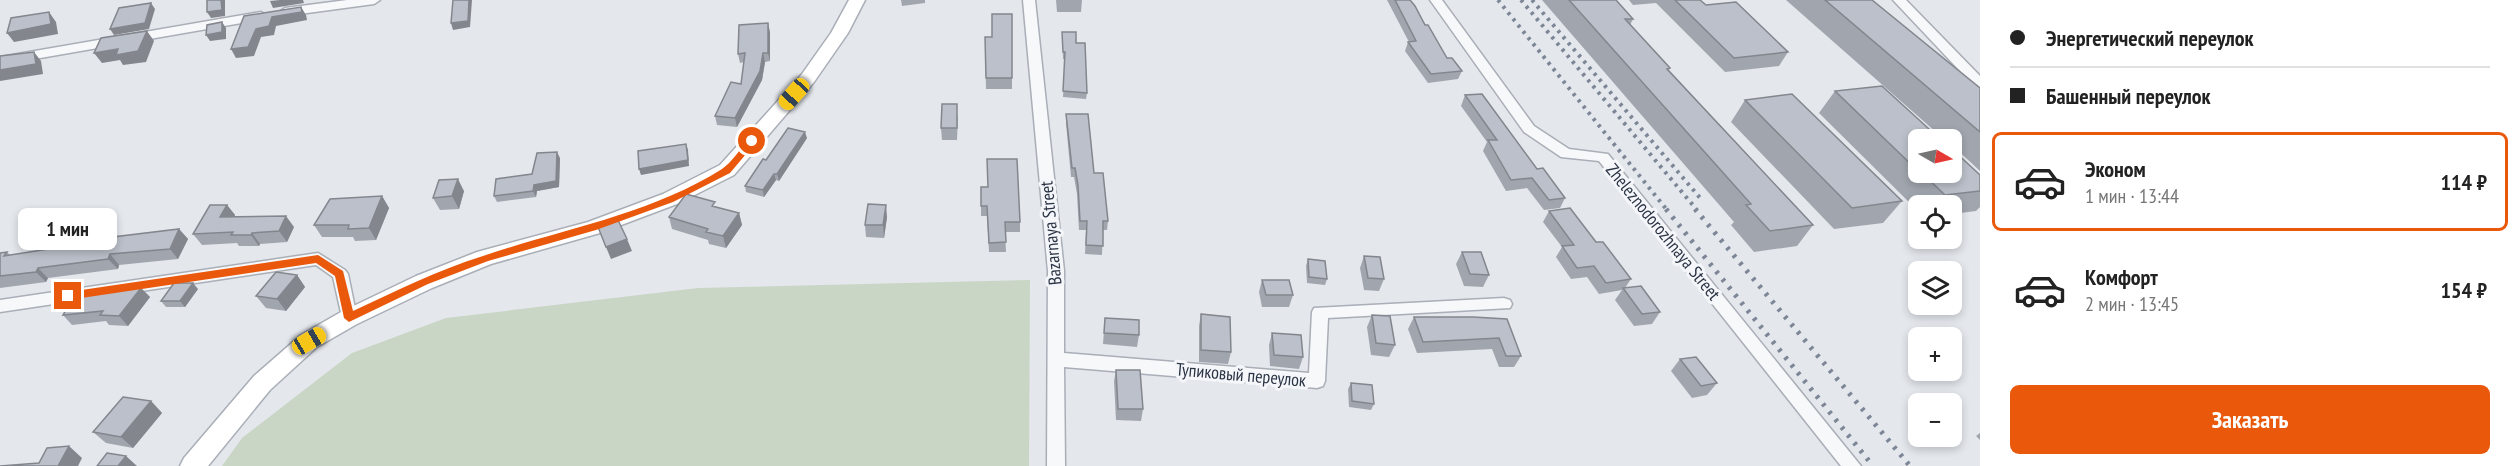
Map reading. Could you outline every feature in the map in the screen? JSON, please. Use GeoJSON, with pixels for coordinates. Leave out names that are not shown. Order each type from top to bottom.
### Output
{"type":"FeatureCollection","features":[{"type":"Feature","properties":{"kind":"street"},"geometry":{"type":"LineString","coordinates":[[0,61],[290,11],[374,0]]}},
{"type":"Feature","properties":{"kind":"street"},"geometry":{"type":"LineString","coordinates":[[193,466],[262,383],[309,341],[349,318],[424,282],[485,258],[593,228],[670,199],[727,170],[808,78],[839,33],[857,0]]}},
{"type":"Feature","properties":{"kind":"street","name":"Bazarnaya Street"},"geometry":{"type":"LineString","coordinates":[[1029,0],[1056,271],[1056,466]]}},
{"type":"Feature","properties":{"kind":"street","name":"Zheleznodorozhnaya Street"},"geometry":{"type":"LineString","coordinates":[[1437,0],[1529,129],[1566,154],[1603,157],[1852,466]]}},
{"type":"Feature","properties":{"kind":"street"},"geometry":{"type":"LineString","coordinates":[[1899,0],[1980,84]]}},
{"type":"Feature","properties":{"kind":"street"},"geometry":{"type":"LineString","coordinates":[[0,306],[318,259],[340,274],[349,318]]}},
{"type":"Feature","properties":{"kind":"street","name":"Тупиковый переулок"},"geometry":{"type":"LineString","coordinates":[[1055,359],[1317,381],[1320,312],[1504,304]]}},
{"type":"Feature","properties":{"kind":"green space"},"geometry":{"type":"Polygon","coordinates":[[[1030,280],[1029,466],[222,466],[242,438],[352,353],[446,318],[698,288],[1030,280]]]}},
{"type":"Feature","properties":{"kind":"building"},"geometry":{"type":"Polygon","coordinates":[[[207,0],[221,0],[222,10],[207,12],[207,0]]]}},
{"type":"Feature","properties":{"kind":"building"},"geometry":{"type":"Polygon","coordinates":[[[453,0],[469,0],[468,21],[451,23],[453,0]]]}},
{"type":"Feature","properties":{"kind":"building"},"geometry":{"type":"Polygon","coordinates":[[[1395,0],[1410,0],[1447,58],[1452,58],[1462,71],[1431,74],[1408,42],[1416,41],[1395,0]]]}},
{"type":"Feature","properties":{"kind":"building"},"geometry":{"type":"Polygon","coordinates":[[[1569,0],[1616,0],[1633,19],[1625,19],[1670,68],[1667,69],[1813,225],[1770,231],[1746,205],[1751,204],[1569,0]]]}},
{"type":"Feature","properties":{"kind":"building"},"geometry":{"type":"Polygon","coordinates":[[[1675,0],[1700,0],[1706,5],[1736,2],[1788,52],[1734,58],[1675,0]]]}},
{"type":"Feature","properties":{"kind":"building"},"geometry":{"type":"Polygon","coordinates":[[[1825,0],[1872,0],[1980,88],[1980,132],[1825,0]]]}},
{"type":"Feature","properties":{"kind":"building"},"geometry":{"type":"Polygon","coordinates":[[[151,3],[145,23],[110,29],[119,8],[151,3]]]}},
{"type":"Feature","properties":{"kind":"building"},"geometry":{"type":"Polygon","coordinates":[[[301,7],[302,12],[272,17],[269,26],[256,29],[248,47],[231,49],[244,16],[301,7]]]}},
{"type":"Feature","properties":{"kind":"building"},"geometry":{"type":"Polygon","coordinates":[[[49,12],[51,24],[7,33],[11,18],[49,12]]]}},
{"type":"Feature","properties":{"kind":"building"},"geometry":{"type":"Polygon","coordinates":[[[992,14],[1012,14],[1012,78],[986,78],[985,37],[992,37],[992,14]]]}},
{"type":"Feature","properties":{"kind":"building"},"geometry":{"type":"Polygon","coordinates":[[[222,22],[222,32],[206,35],[207,25],[222,22]]]}},
{"type":"Feature","properties":{"kind":"building"},"geometry":{"type":"Polygon","coordinates":[[[768,23],[768,53],[763,53],[760,71],[735,118],[715,116],[731,82],[741,84],[745,53],[738,54],[739,25],[768,23]]]}},
{"type":"Feature","properties":{"kind":"building"},"geometry":{"type":"Polygon","coordinates":[[[147,31],[138,51],[116,55],[118,49],[94,53],[101,38],[147,31]]]}},
{"type":"Feature","properties":{"kind":"building"},"geometry":{"type":"Polygon","coordinates":[[[1062,32],[1076,32],[1076,43],[1085,43],[1087,93],[1063,91],[1065,52],[1063,52],[1062,32]]]}},
{"type":"Feature","properties":{"kind":"building"},"geometry":{"type":"Polygon","coordinates":[[[34,52],[36,64],[0,70],[0,56],[34,52]]]}},
{"type":"Feature","properties":{"kind":"building"},"geometry":{"type":"Polygon","coordinates":[[[1882,86],[1929,129],[1908,129],[1908,161],[1835,91],[1882,86]]]}},
{"type":"Feature","properties":{"kind":"building"},"geometry":{"type":"Polygon","coordinates":[[[1482,94],[1537,169],[1543,168],[1565,198],[1549,200],[1532,178],[1511,180],[1488,140],[1497,140],[1465,95],[1482,94]]]}},
{"type":"Feature","properties":{"kind":"building"},"geometry":{"type":"Polygon","coordinates":[[[1792,94],[1902,201],[1852,208],[1745,100],[1792,94]]]}},
{"type":"Feature","properties":{"kind":"building"},"geometry":{"type":"Polygon","coordinates":[[[942,104],[957,104],[957,128],[941,128],[942,104]]]}},
{"type":"Feature","properties":{"kind":"building"},"geometry":{"type":"Polygon","coordinates":[[[1066,114],[1088,114],[1094,173],[1103,173],[1108,221],[1103,221],[1103,246],[1086,245],[1087,221],[1080,221],[1078,185],[1075,168],[1072,168],[1066,114]]]}},
{"type":"Feature","properties":{"kind":"building"},"geometry":{"type":"Polygon","coordinates":[[[788,128],[805,132],[777,174],[774,174],[763,190],[745,186],[763,159],[766,160],[788,128]]]}},
{"type":"Feature","properties":{"kind":"building"},"geometry":{"type":"Polygon","coordinates":[[[686,144],[688,160],[639,169],[638,151],[686,144]]]}},
{"type":"Feature","properties":{"kind":"building"},"geometry":{"type":"Polygon","coordinates":[[[557,152],[556,181],[534,185],[533,191],[494,196],[496,179],[532,174],[537,153],[557,152]]]}},
{"type":"Feature","properties":{"kind":"building"},"geometry":{"type":"Polygon","coordinates":[[[1962,158],[1980,175],[1980,191],[1945,195],[1932,183],[1962,183],[1962,158]]]}},
{"type":"Feature","properties":{"kind":"building"},"geometry":{"type":"Polygon","coordinates":[[[987,159],[1017,159],[1020,222],[1005,222],[1006,242],[989,243],[987,206],[981,206],[981,187],[988,187],[987,159]]]}},
{"type":"Feature","properties":{"kind":"building"},"geometry":{"type":"Polygon","coordinates":[[[458,179],[452,196],[433,198],[439,180],[458,179]]]}},
{"type":"Feature","properties":{"kind":"building"},"geometry":{"type":"Polygon","coordinates":[[[686,194],[715,202],[712,206],[739,213],[723,236],[706,232],[708,229],[669,217],[686,194]]]}},
{"type":"Feature","properties":{"kind":"building"},"geometry":{"type":"Polygon","coordinates":[[[382,196],[369,228],[348,229],[349,225],[314,225],[330,199],[382,196]]]}},
{"type":"Feature","properties":{"kind":"building"},"geometry":{"type":"Polygon","coordinates":[[[868,204],[886,205],[883,225],[865,225],[868,204]]]}},
{"type":"Feature","properties":{"kind":"building"},"geometry":{"type":"Polygon","coordinates":[[[210,205],[227,205],[220,217],[286,216],[279,231],[252,233],[251,235],[231,235],[233,232],[193,234],[210,205]]]}},
{"type":"Feature","properties":{"kind":"building"},"geometry":{"type":"Polygon","coordinates":[[[1570,208],[1596,242],[1603,242],[1631,279],[1606,283],[1594,266],[1577,268],[1562,246],[1574,245],[1549,211],[1570,208]]]}},
{"type":"Feature","properties":{"kind":"building"},"geometry":{"type":"Polygon","coordinates":[[[618,220],[627,239],[606,247],[598,227],[618,220]]]}},
{"type":"Feature","properties":{"kind":"building"},"geometry":{"type":"Polygon","coordinates":[[[179,229],[170,249],[110,254],[108,259],[38,268],[36,272],[0,276],[0,253],[7,252],[4,256],[61,247],[63,243],[179,229]]]}},
{"type":"Feature","properties":{"kind":"building"},"geometry":{"type":"Polygon","coordinates":[[[1462,252],[1481,252],[1489,275],[1470,274],[1462,252]]]}},
{"type":"Feature","properties":{"kind":"building"},"geometry":{"type":"Polygon","coordinates":[[[1364,256],[1380,257],[1384,279],[1368,278],[1364,256]]]}},
{"type":"Feature","properties":{"kind":"building"},"geometry":{"type":"Polygon","coordinates":[[[1308,259],[1325,261],[1327,279],[1309,277],[1308,259]]]}},
{"type":"Feature","properties":{"kind":"building"},"geometry":{"type":"Polygon","coordinates":[[[276,272],[297,275],[277,299],[256,296],[276,272]]]}},
{"type":"Feature","properties":{"kind":"building"},"geometry":{"type":"Polygon","coordinates":[[[1262,280],[1289,280],[1293,295],[1266,295],[1262,280]]]}},
{"type":"Feature","properties":{"kind":"building"},"geometry":{"type":"Polygon","coordinates":[[[174,283],[193,283],[180,301],[161,301],[174,283]]]}},
{"type":"Feature","properties":{"kind":"building"},"geometry":{"type":"Polygon","coordinates":[[[1641,286],[1660,312],[1642,314],[1623,288],[1641,286]]]}},
{"type":"Feature","properties":{"kind":"building"},"geometry":{"type":"Polygon","coordinates":[[[122,287],[141,288],[119,316],[100,315],[103,311],[63,315],[74,296],[119,291],[122,287]]]}},
{"type":"Feature","properties":{"kind":"building"},"geometry":{"type":"Polygon","coordinates":[[[1201,314],[1230,317],[1231,352],[1201,350],[1201,314]]]}},
{"type":"Feature","properties":{"kind":"building"},"geometry":{"type":"Polygon","coordinates":[[[1372,315],[1390,316],[1395,345],[1376,343],[1372,315]]]}},
{"type":"Feature","properties":{"kind":"building"},"geometry":{"type":"Polygon","coordinates":[[[1414,317],[1507,319],[1521,356],[1506,356],[1499,338],[1423,342],[1414,317]]]}},
{"type":"Feature","properties":{"kind":"building"},"geometry":{"type":"Polygon","coordinates":[[[1105,318],[1139,320],[1139,335],[1104,333],[1105,318]]]}},
{"type":"Feature","properties":{"kind":"building"},"geometry":{"type":"Polygon","coordinates":[[[1272,333],[1301,335],[1303,357],[1274,355],[1272,333]]]}},
{"type":"Feature","properties":{"kind":"building"},"geometry":{"type":"Polygon","coordinates":[[[1696,357],[1717,383],[1701,386],[1680,359],[1696,357]]]}},
{"type":"Feature","properties":{"kind":"building"},"geometry":{"type":"Polygon","coordinates":[[[1116,370],[1140,370],[1143,409],[1118,409],[1116,370]]]}},
{"type":"Feature","properties":{"kind":"building"},"geometry":{"type":"Polygon","coordinates":[[[1351,383],[1372,385],[1374,404],[1352,401],[1351,383]]]}},
{"type":"Feature","properties":{"kind":"building"},"geometry":{"type":"Polygon","coordinates":[[[123,397],[151,401],[121,437],[93,432],[123,397]]]}},
{"type":"Feature","properties":{"kind":"building"},"geometry":{"type":"Polygon","coordinates":[[[69,446],[58,466],[0,466],[39,463],[47,448],[69,446]]]}},
{"type":"Feature","properties":{"kind":"building"},"geometry":{"type":"Polygon","coordinates":[[[107,453],[126,456],[118,466],[97,466],[107,453]]]}},
{"type":"Feature","properties":{"kind":"railway"},"geometry":{"type":"LineString","coordinates":[[1498,0],[1667,210]]}},
{"type":"Feature","properties":{"kind":"railway"},"geometry":{"type":"LineString","coordinates":[[1521,0],[1697,210]]}},
{"type":"Feature","properties":{"kind":"railway"},"geometry":{"type":"LineString","coordinates":[[1532,0],[1701,199]]}},
{"type":"Feature","properties":{"kind":"railway"},"geometry":{"type":"LineString","coordinates":[[1666,209],[1873,466]]}},
{"type":"Feature","properties":{"kind":"railway"},"geometry":{"type":"LineString","coordinates":[[1695,209],[1910,466]]}},
{"type":"Feature","properties":{"kind":"route"},"geometry":{"type":"LineString","coordinates":[[68,296],[318,259],[340,274],[349,318],[424,282],[485,258],[593,228],[670,199],[727,170],[752,141]]}}]}
